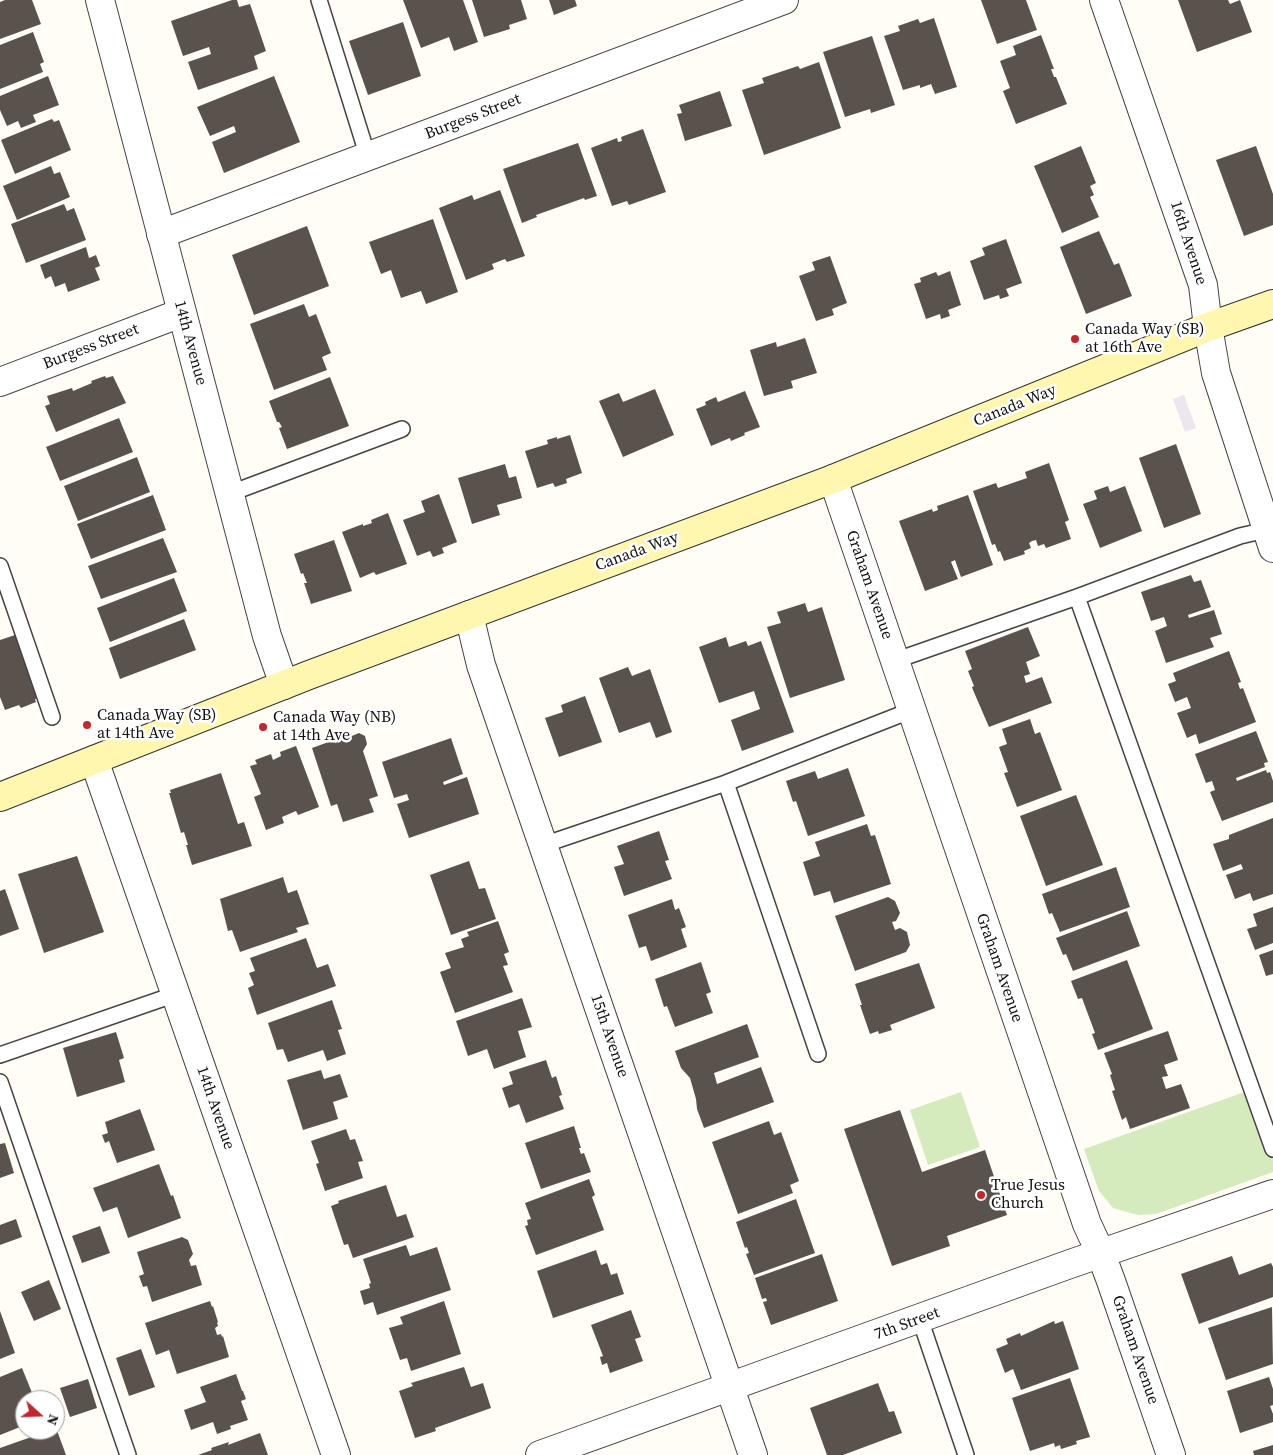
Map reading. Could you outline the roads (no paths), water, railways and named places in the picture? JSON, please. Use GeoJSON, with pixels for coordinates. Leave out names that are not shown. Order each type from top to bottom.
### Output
{"type":"FeatureCollection","features":[{"type":"Feature","properties":{"kind":"main road","name":"Canada Way"},"geometry":{"type":"LineString","coordinates":[[0,797],[284,685],[833,479],[1208,328],[1273,304]]}},
{"type":"Feature","properties":{"kind":"street","name":"14th Avenue"},"geometry":{"type":"LineString","coordinates":[[100,0],[267,636],[284,685]]}},
{"type":"Feature","properties":{"kind":"street","name":"Burgess Street"},"geometry":{"type":"LineString","coordinates":[[161,234],[784,0]]}},
{"type":"Feature","properties":{"kind":"street","name":"16th Avenue"},"geometry":{"type":"LineString","coordinates":[[1104,0],[1203,285],[1216,374],[1270,539]]}},
{"type":"Feature","properties":{"kind":"street","name":"Burgess Street"},"geometry":{"type":"LineString","coordinates":[[0,382],[181,313]]}},
{"type":"Feature","properties":{"kind":"street","name":"Graham Avenue"},"geometry":{"type":"LineString","coordinates":[[833,479],[1087,1224],[1101,1254],[1171,1455]]}},
{"type":"Feature","properties":{"kind":"street","name":"15th Avenue"},"geometry":{"type":"LineString","coordinates":[[469,615],[481,665],[753,1455]]}},
{"type":"Feature","properties":{"kind":"street","name":"14th Avenue"},"geometry":{"type":"LineString","coordinates":[[94,760],[336,1455]]}},
{"type":"Feature","properties":{"kind":"street","name":"7th Street"},"geometry":{"type":"LineString","coordinates":[[540,1455],[1273,1194]]}},
{"type":"Feature","properties":{"kind":"lane"},"geometry":{"type":"LineString","coordinates":[[319,0],[368,157]]}},
{"type":"Feature","properties":{"kind":"lane"},"geometry":{"type":"LineString","coordinates":[[231,493],[402,429]]}},
{"type":"Feature","properties":{"kind":"lane"},"geometry":{"type":"LineString","coordinates":[[894,660],[1077,597],[1240,536],[1270,539]]}},
{"type":"Feature","properties":{"kind":"lane"},"geometry":{"type":"LineString","coordinates":[[0,566],[3,584],[52,717]]}},
{"type":"Feature","properties":{"kind":"lane"},"geometry":{"type":"LineString","coordinates":[[1077,597],[1273,1149]]}},
{"type":"Feature","properties":{"kind":"lane"},"geometry":{"type":"LineString","coordinates":[[543,845],[726,783],[912,710]]}},
{"type":"Feature","properties":{"kind":"lane"},"geometry":{"type":"LineString","coordinates":[[726,783],[818,1054]]}},
{"type":"Feature","properties":{"kind":"lane"},"geometry":{"type":"LineString","coordinates":[[0,1055],[176,994]]}},
{"type":"Feature","properties":{"kind":"lane"},"geometry":{"type":"LineString","coordinates":[[0,1082],[128,1455]]}},
{"type":"Feature","properties":{"kind":"lane"},"geometry":{"type":"LineString","coordinates":[[920,1319],[966,1455]]}},
{"type":"Feature","properties":{"kind":"place","name":"Canada Way (SB) at 16th Ave"},"geometry":{"type":"Point","coordinates":[1075,339]}},
{"type":"Feature","properties":{"kind":"place","name":"Canada Way (SB) at 14th Ave"},"geometry":{"type":"Point","coordinates":[87,725]}},
{"type":"Feature","properties":{"kind":"place","name":"Canada Way (NB) at 14th Ave"},"geometry":{"type":"Point","coordinates":[263,727]}},
{"type":"Feature","properties":{"kind":"place","name":"True Jesus Church"},"geometry":{"type":"Point","coordinates":[981,1195]}}]}
